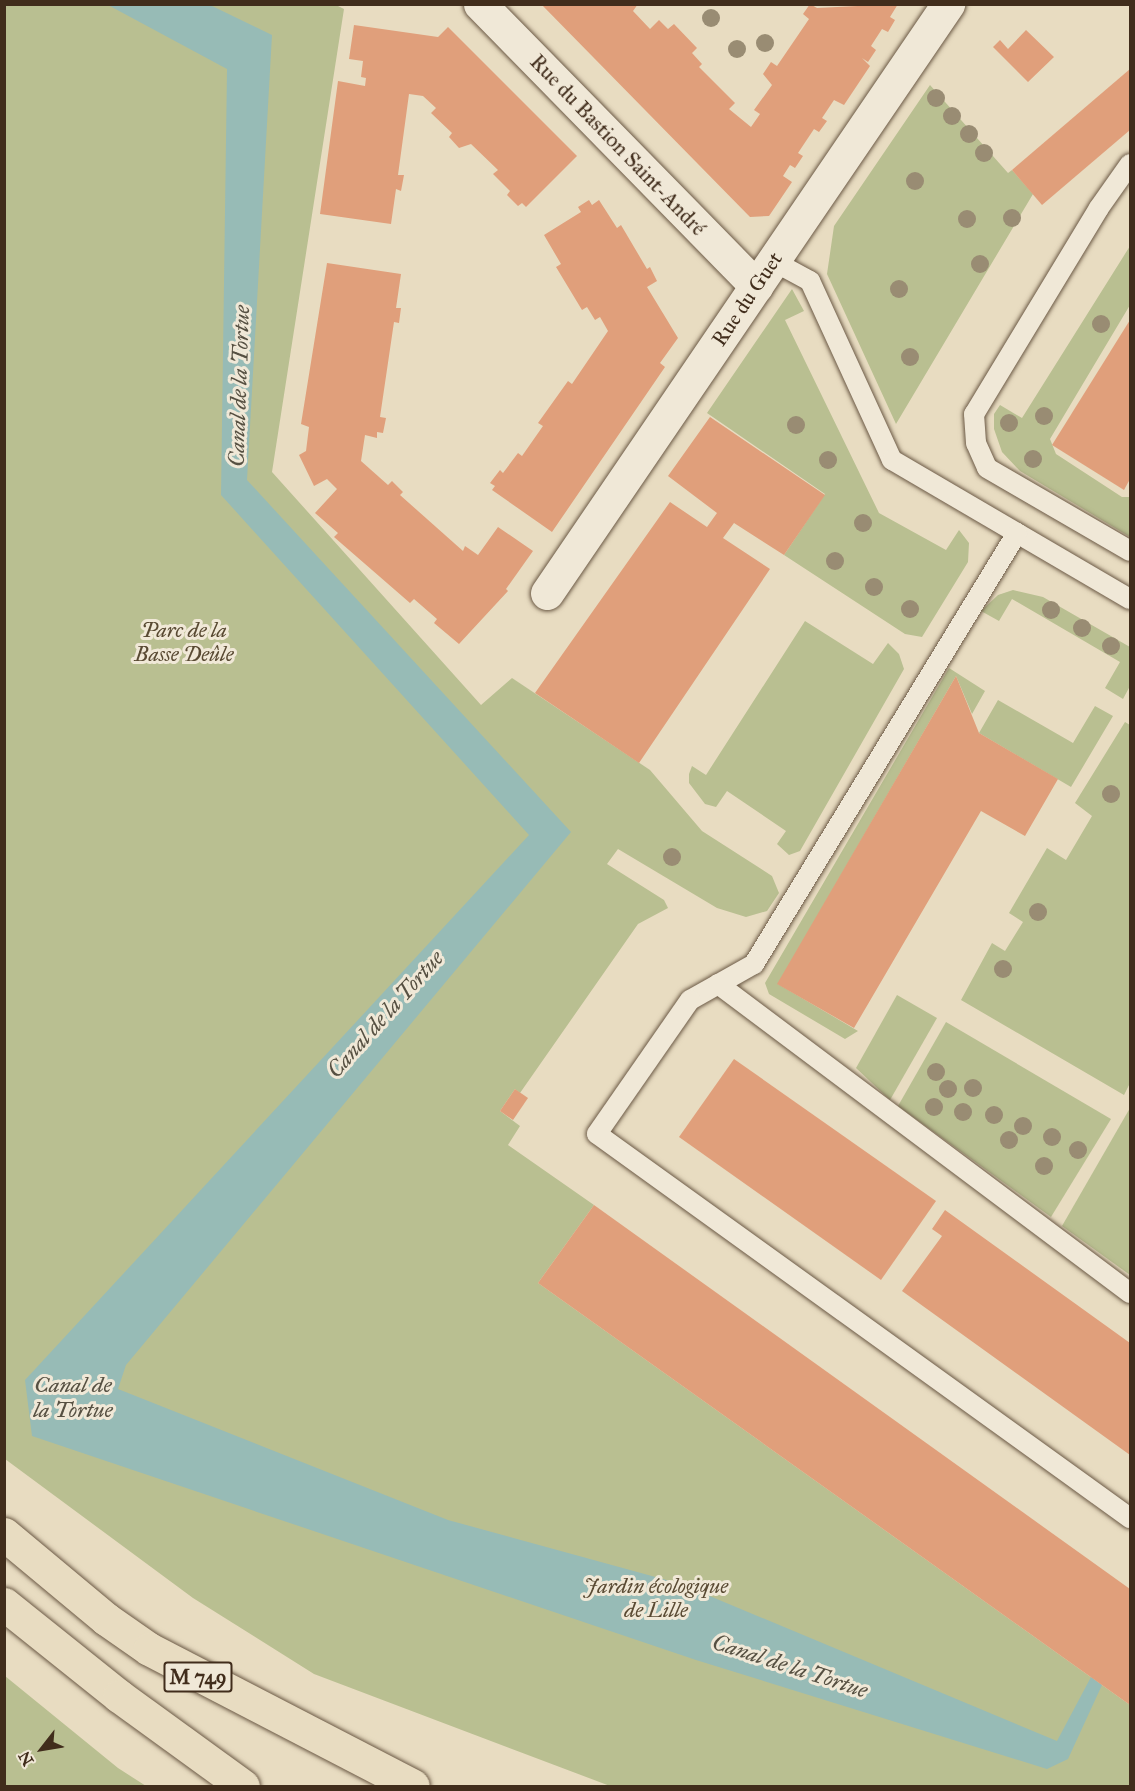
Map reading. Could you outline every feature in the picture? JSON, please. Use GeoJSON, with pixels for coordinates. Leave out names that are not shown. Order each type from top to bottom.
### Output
{"type":"FeatureCollection","features":[{"type":"Feature","properties":{"kind":"highway","name":"M 749"},"geometry":{"type":"LineString","coordinates":[[4,1534],[96,1611],[149,1649],[413,1786]]}},
{"type":"Feature","properties":{"kind":"highway","name":"M 749"},"geometry":{"type":"LineString","coordinates":[[10,1610],[243,1786]]}},
{"type":"Feature","properties":{"kind":"street","name":"Rue du Bastion Saint-André"},"geometry":{"type":"LineString","coordinates":[[480,4],[765,274]]}},
{"type":"Feature","properties":{"kind":"street","name":"Rue du Guet"},"geometry":{"type":"LineString","coordinates":[[547,593],[948,4]]}},
{"type":"Feature","properties":{"kind":"lane"},"geometry":{"type":"LineString","coordinates":[[1131,164],[1099,208],[974,414],[976,443],[987,468],[1131,551]]}},
{"type":"Feature","properties":{"kind":"lane"},"geometry":{"type":"LineString","coordinates":[[765,274],[810,281],[892,460],[1131,599]]}},
{"type":"Feature","properties":{"kind":"lane"},"geometry":{"type":"LineString","coordinates":[[1017,533],[754,964],[690,1000],[597,1134],[1130,1521]]}},
{"type":"Feature","properties":{"kind":"lane"},"geometry":{"type":"LineString","coordinates":[[718,984],[1131,1293]]}},
{"type":"Feature","properties":{"kind":"green space"},"geometry":{"type":"Polygon","coordinates":[[[334,4],[344,9],[272,472],[481,705],[512,678],[650,770],[702,831],[772,876],[779,893],[767,911],[746,917],[717,908],[618,849],[607,864],[664,900],[668,908],[638,924],[520,1093],[515,1089],[500,1111],[520,1126],[508,1145],[594,1205],[538,1283],[1130,1705],[1130,1786],[610,1786],[314,1674],[193,1598],[5,1459],[4,5],[334,4]]]}},
{"type":"Feature","properties":{"kind":"green space"},"geometry":{"type":"Polygon","coordinates":[[[930,85],[1008,173],[1012,170],[1033,194],[896,424],[827,274],[834,226],[930,85]]]}},
{"type":"Feature","properties":{"kind":"green space"},"geometry":{"type":"Polygon","coordinates":[[[1130,246],[1130,305],[1050,439],[1056,454],[1122,497],[1130,497],[1130,537],[1020,471],[1002,452],[994,429],[994,414],[1000,405],[1022,418],[1130,246]]]}},
{"type":"Feature","properties":{"kind":"green space"},"geometry":{"type":"Polygon","coordinates":[[[792,289],[804,311],[785,320],[879,513],[946,550],[959,530],[969,543],[968,562],[922,637],[905,634],[784,555],[825,494],[707,413],[792,289]]]}},
{"type":"Feature","properties":{"kind":"green space"},"geometry":{"type":"Polygon","coordinates":[[[1013,590],[1043,597],[1130,647],[1130,686],[1123,699],[1105,688],[1120,662],[1012,599],[999,621],[981,611],[998,595],[1013,590]]]}},
{"type":"Feature","properties":{"kind":"green space"},"geometry":{"type":"Polygon","coordinates":[[[805,621],[873,664],[888,643],[899,654],[904,669],[800,851],[789,855],[777,844],[786,831],[727,791],[716,807],[705,804],[689,783],[689,774],[692,766],[706,775],[805,621]]]}},
{"type":"Feature","properties":{"kind":"green space"},"geometry":{"type":"Polygon","coordinates":[[[949,668],[985,691],[972,714],[956,676],[778,984],[858,1031],[845,1039],[769,994],[765,983],[949,668]]]}},
{"type":"Feature","properties":{"kind":"green space"},"geometry":{"type":"Polygon","coordinates":[[[998,700],[1073,743],[1095,706],[1113,716],[1071,787],[979,733],[998,700]]]}},
{"type":"Feature","properties":{"kind":"green space"},"geometry":{"type":"Polygon","coordinates":[[[1125,722],[1130,725],[1130,1083],[1124,1095],[961,1000],[992,943],[1005,951],[1023,922],[1009,913],[1047,848],[1066,860],[1092,816],[1075,803],[1125,722]]]}},
{"type":"Feature","properties":{"kind":"green space"},"geometry":{"type":"Polygon","coordinates":[[[897,995],[937,1018],[890,1100],[856,1068],[897,995]]]}},
{"type":"Feature","properties":{"kind":"green space"},"geometry":{"type":"Polygon","coordinates":[[[946,1022],[1111,1119],[1051,1217],[898,1106],[946,1022]]]}},
{"type":"Feature","properties":{"kind":"green space"},"geometry":{"type":"Polygon","coordinates":[[[1130,1108],[1130,1275],[1062,1226],[1130,1108]]]}},
{"type":"Feature","properties":{"kind":"green space"},"geometry":{"type":"Polygon","coordinates":[[[5,1676],[118,1768],[146,1786],[5,1786],[5,1676]]]}},
{"type":"Feature","properties":{"kind":"water","name":"Canal de la Tortue"},"geometry":{"type":"Polygon","coordinates":[[[108,5],[210,5],[272,35],[247,480],[571,832],[126,1365],[118,1389],[448,1520],[681,1584],[1057,1741],[1091,1677],[1102,1685],[1068,1759],[1047,1769],[696,1660],[32,1436],[25,1380],[529,835],[221,495],[227,69],[108,5]]]}},
{"type":"Feature","properties":{"kind":"building"},"geometry":{"type":"Polygon","coordinates":[[[541,4],[638,4],[633,11],[650,29],[659,20],[668,29],[674,24],[697,48],[692,53],[702,64],[699,67],[735,103],[729,109],[751,127],[760,114],[754,110],[772,85],[763,74],[771,62],[777,66],[809,19],[803,14],[810,4],[817,8],[898,4],[890,17],[895,20],[888,32],[882,29],[871,46],[876,50],[868,62],[862,58],[870,66],[844,105],[834,100],[822,118],[827,121],[819,132],[814,129],[798,153],[803,156],[795,168],[790,165],[783,176],[792,182],[769,216],[750,217],[541,4]]]}},
{"type":"Feature","properties":{"kind":"building"},"geometry":{"type":"Polygon","coordinates":[[[354,25],[438,37],[448,27],[577,156],[526,207],[522,203],[518,206],[507,195],[510,191],[493,174],[498,170],[471,144],[459,148],[449,137],[452,133],[431,113],[436,108],[423,96],[409,94],[398,175],[404,175],[401,191],[396,189],[391,224],[320,214],[338,81],[365,86],[366,78],[361,77],[363,61],[349,59],[354,25]]]}},
{"type":"Feature","properties":{"kind":"building"},"geometry":{"type":"Polygon","coordinates":[[[1026,30],[1054,57],[1028,82],[993,47],[1000,40],[1008,49],[1026,30]]]}},
{"type":"Feature","properties":{"kind":"building"},"geometry":{"type":"Polygon","coordinates":[[[1130,69],[1130,130],[1042,205],[1012,170],[1130,69]]]}},
{"type":"Feature","properties":{"kind":"building"},"geometry":{"type":"Polygon","coordinates":[[[589,200],[592,205],[599,200],[617,228],[621,225],[647,269],[650,267],[657,281],[647,287],[678,338],[660,363],[665,367],[552,532],[492,490],[495,486],[490,483],[500,470],[503,473],[518,453],[522,456],[543,426],[538,423],[568,381],[572,384],[608,331],[600,317],[595,320],[587,307],[582,310],[556,267],[561,264],[544,235],[581,212],[578,207],[589,200]]]}},
{"type":"Feature","properties":{"kind":"building"},"geometry":{"type":"Polygon","coordinates":[[[327,263],[401,274],[396,308],[401,308],[399,323],[394,322],[380,417],[386,418],[383,433],[377,432],[377,438],[365,435],[361,461],[388,485],[392,481],[403,492],[400,495],[463,551],[465,546],[478,555],[498,527],[533,551],[506,589],[508,591],[459,644],[434,623],[437,619],[414,599],[410,603],[334,537],[338,533],[315,513],[337,489],[327,479],[314,486],[299,455],[306,451],[309,427],[301,424],[327,263]]]}},
{"type":"Feature","properties":{"kind":"building"},"geometry":{"type":"Polygon","coordinates":[[[1130,320],[1130,479],[1124,490],[1052,445],[1130,320]]]}},
{"type":"Feature","properties":{"kind":"building"},"geometry":{"type":"Polygon","coordinates":[[[710,417],[825,495],[784,555],[734,523],[723,538],[770,569],[639,763],[535,693],[670,502],[707,527],[717,513],[668,476],[710,417]]]}},
{"type":"Feature","properties":{"kind":"building"},"geometry":{"type":"Polygon","coordinates":[[[956,676],[979,733],[1058,779],[1025,836],[981,811],[854,1028],[777,984],[956,676]]]}},
{"type":"Feature","properties":{"kind":"building"},"geometry":{"type":"Polygon","coordinates":[[[734,1059],[936,1201],[881,1280],[679,1137],[734,1059]]]}},
{"type":"Feature","properties":{"kind":"building"},"geometry":{"type":"Polygon","coordinates":[[[515,1089],[528,1098],[513,1120],[500,1111],[515,1089]]]}},
{"type":"Feature","properties":{"kind":"building"},"geometry":{"type":"Polygon","coordinates":[[[594,1205],[1130,1589],[1130,1705],[538,1283],[594,1205]]]}},
{"type":"Feature","properties":{"kind":"building"},"geometry":{"type":"Polygon","coordinates":[[[945,1210],[1130,1343],[1130,1455],[902,1291],[942,1236],[932,1229],[945,1210]]]}},
{"type":"Feature","properties":{"kind":"park label","name":"Parc de la Basse Deûle"},"geometry":{"type":"Point","coordinates":[184,642]}},
{"type":"Feature","properties":{"kind":"park label","name":"Jardin écologique de Lille"},"geometry":{"type":"Point","coordinates":[656,1598]}}]}
